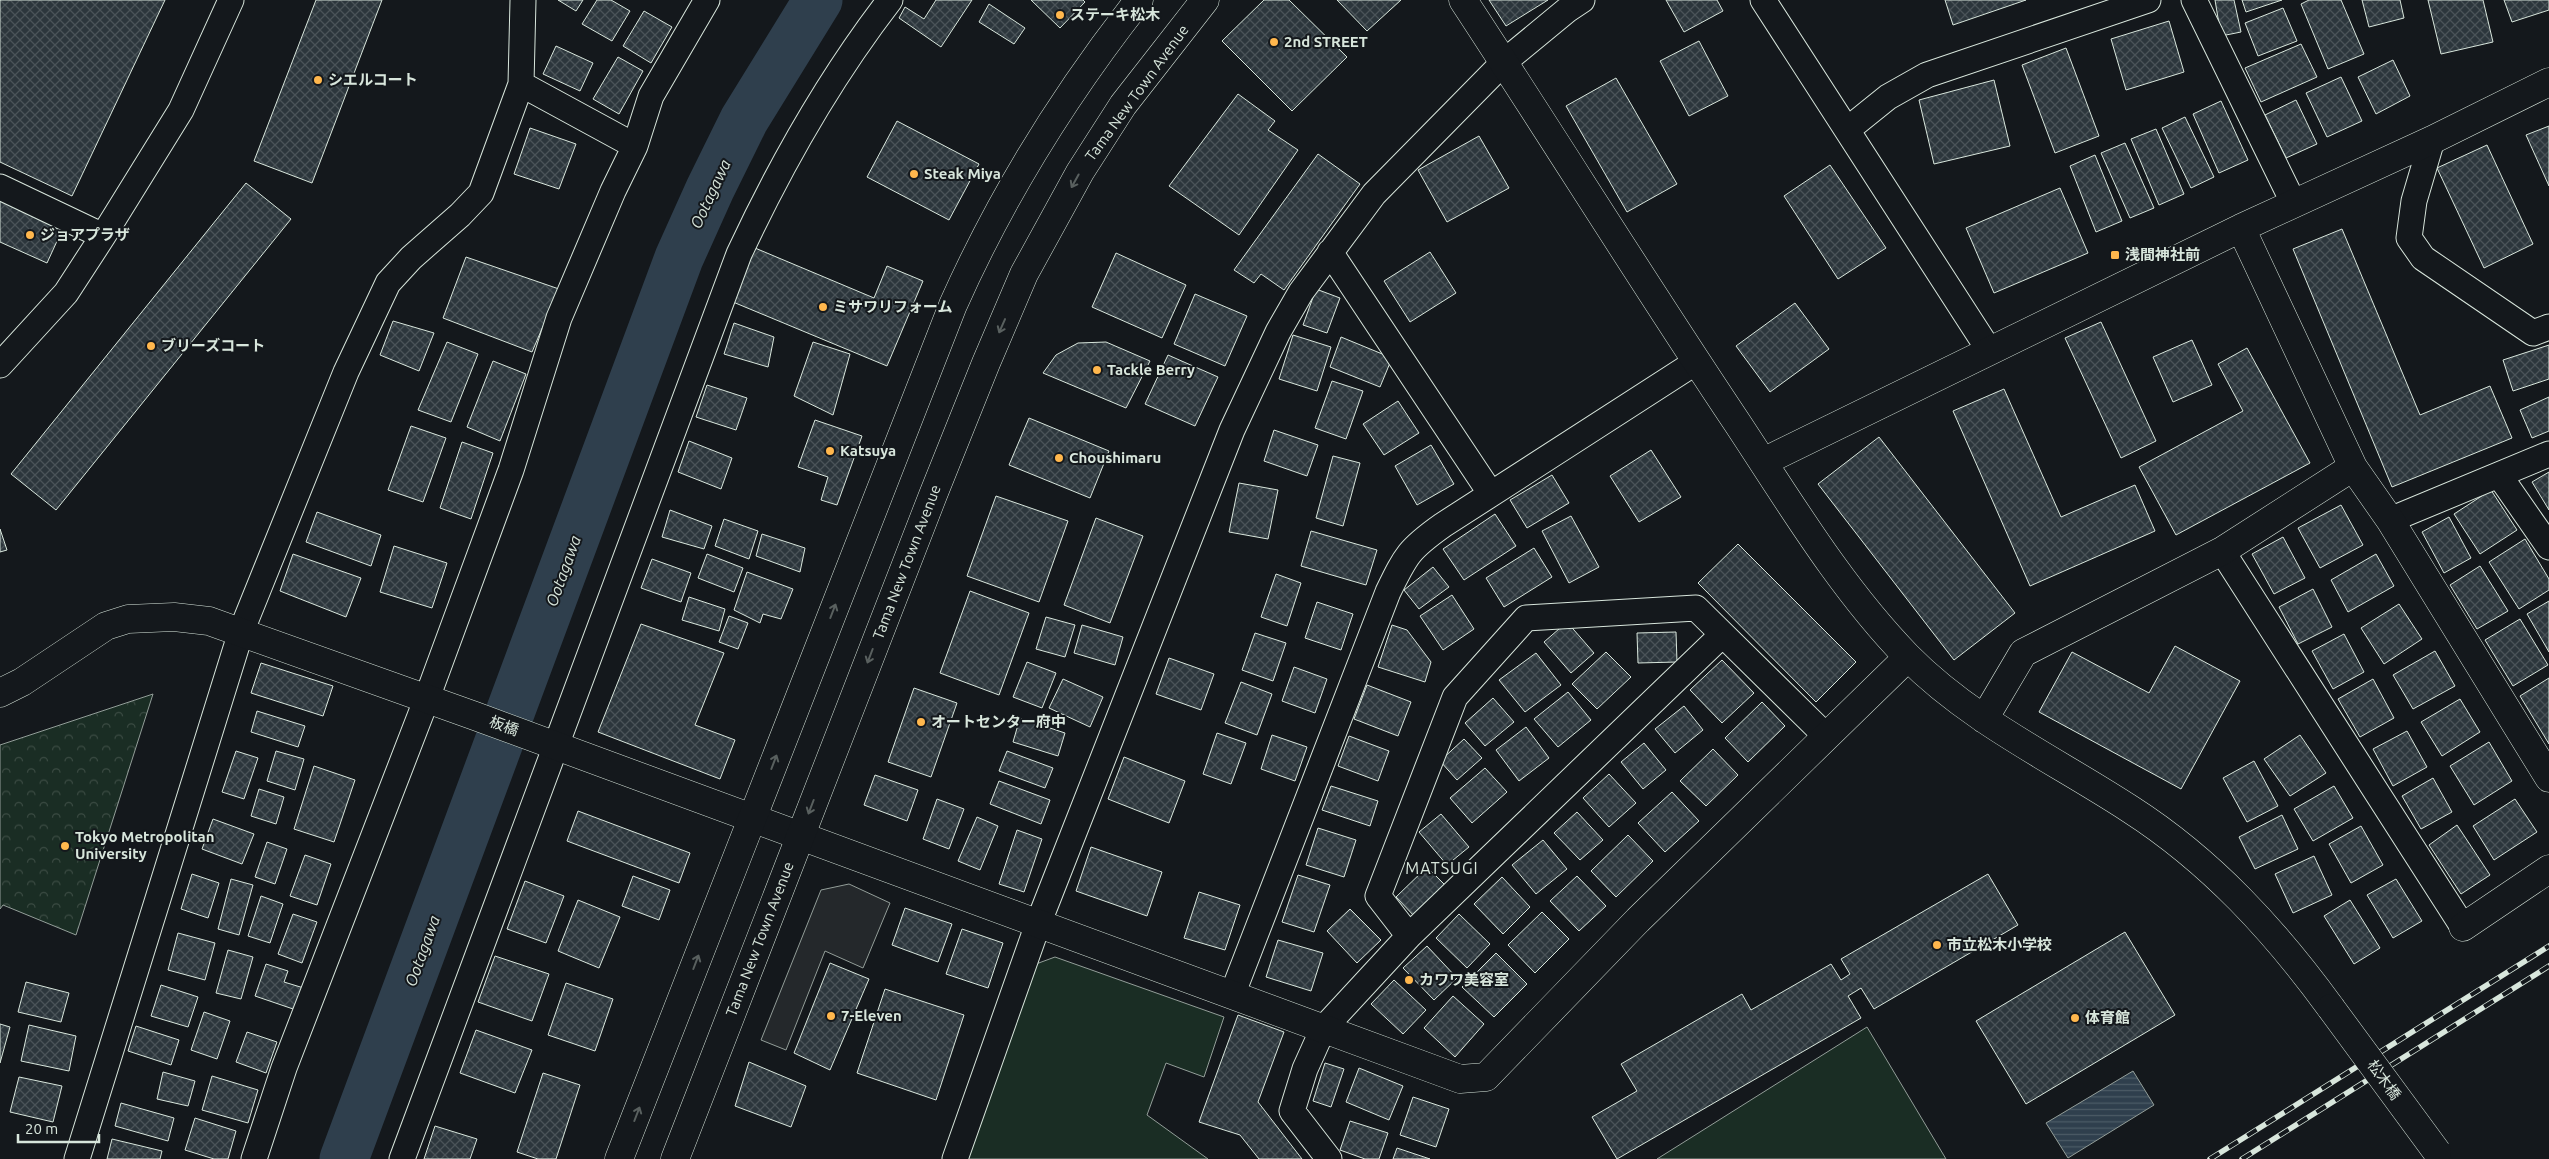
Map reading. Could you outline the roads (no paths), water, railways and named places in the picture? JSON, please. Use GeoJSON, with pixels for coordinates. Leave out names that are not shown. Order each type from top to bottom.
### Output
{"type":"FeatureCollection","features":[{"type":"Feature","properties":{"kind":"street"},"geometry":{"type":"LineString","coordinates":[[0,365],[66,293],[103,236],[180,110],[231,0]]}},
{"type":"Feature","properties":{"kind":"street"},"geometry":{"type":"LineString","coordinates":[[77,1159],[241,632],[346,372],[388,283],[411,258],[460,215],[481,193],[521,84],[523,0]]}},
{"type":"Feature","properties":{"kind":"street"},"geometry":{"type":"LineString","coordinates":[[254,1159],[284,1068],[427,698],[511,470],[559,318],[613,191],[635,146],[651,96],[707,0]]}},
{"type":"Feature","properties":{"kind":"street"},"geometry":{"type":"LineString","coordinates":[[402,1159],[544,741],[740,254],[768,193],[826,91],[853,47],[890,0]]}},
{"type":"Feature","properties":{"kind":"street"},"geometry":{"type":"LineString","coordinates":[[619,1159],[953,305],[979,246],[1010,190],[1066,98],[1139,0]]}},
{"type":"Feature","properties":{"kind":"street","name":"Tama New Town Avenue"},"geometry":{"type":"LineString","coordinates":[[675,1159],[986,363],[1024,274],[1080,172],[1124,106],[1205,0]]}},
{"type":"Feature","properties":{"kind":"street","name":"松木橋"},"geometry":{"type":"LineString","coordinates":[[1463,0],[1696,362],[1852,593],[1908,657],[1984,719],[2132,810],[2181,844],[2266,924],[2300,965],[2439,1156]]}},
{"type":"Feature","properties":{"kind":"street"},"geometry":{"type":"LineString","coordinates":[[955,1159],[1038,924],[1232,430],[1278,332],[1301,292],[1374,194],[1504,62],[1567,10],[1582,0]]}},
{"type":"Feature","properties":{"kind":"street"},"geometry":{"type":"LineString","coordinates":[[1763,0],[1989,350]]}},
{"type":"Feature","properties":{"kind":"street"},"geometry":{"type":"LineString","coordinates":[[1847,130],[1888,97],[1927,75],[2148,0]]}},
{"type":"Feature","properties":{"kind":"street"},"geometry":{"type":"LineString","coordinates":[[2194,0],[2294,204]]}},
{"type":"Feature","properties":{"kind":"street"},"geometry":{"type":"LineString","coordinates":[[1763,462],[2241,228],[2432,140],[2549,82]]}},
{"type":"Feature","properties":{"kind":"street"},"geometry":{"type":"LineString","coordinates":[[521,84],[635,146]]}},
{"type":"Feature","properties":{"kind":"street"},"geometry":{"type":"LineString","coordinates":[[2432,140],[2414,201],[2409,238],[2423,258],[2534,333],[2549,327]]}},
{"type":"Feature","properties":{"kind":"street"},"geometry":{"type":"LineString","coordinates":[[0,187],[103,236]]}},
{"type":"Feature","properties":{"kind":"street"},"geometry":{"type":"LineString","coordinates":[[2241,228],[2353,467],[2390,520],[2549,778]]}},
{"type":"Feature","properties":{"kind":"street"},"geometry":{"type":"LineString","coordinates":[[1330,252],[1491,494]]}},
{"type":"Feature","properties":{"kind":"street"},"geometry":{"type":"LineString","coordinates":[[1232,995],[1388,592],[1405,558],[1416,544],[1696,362]]}},
{"type":"Feature","properties":{"kind":"street"},"geometry":{"type":"LineString","coordinates":[[2390,520],[2549,454]]}},
{"type":"Feature","properties":{"kind":"street"},"geometry":{"type":"LineString","coordinates":[[1984,719],[2023,652],[2222,551],[2353,467]]}},
{"type":"Feature","properties":{"kind":"street"},"geometry":{"type":"LineString","coordinates":[[2499,474],[2549,547]]}},
{"type":"Feature","properties":{"kind":"street"},"geometry":{"type":"LineString","coordinates":[[2222,551],[2463,927],[2549,869]]}},
{"type":"Feature","properties":{"kind":"street"},"geometry":{"type":"LineString","coordinates":[[1408,936],[1378,896],[1455,698],[1526,618],[1696,608],[1826,736]]}},
{"type":"Feature","properties":{"kind":"street","name":"板橋"},"geometry":{"type":"LineString","coordinates":[[0,693],[22,682],[106,626],[128,619],[174,617],[210,621],[427,698],[1460,1079],[1486,1077],[1638,920],[1908,657]]}},
{"type":"Feature","properties":{"kind":"street"},"geometry":{"type":"LineString","coordinates":[[1329,1159],[1292,1112],[1305,1069],[1322,1029],[1408,936],[1722,635]]}},
{"type":"Feature","properties":{"kind":"water"},"geometry":{"type":"Polygon","coordinates":[[[2133,1071],[2154,1105],[2068,1158],[2046,1123],[2133,1071]]]}},
{"type":"Feature","properties":{"kind":"waterway","name":"Ootagawa"},"geometry":{"type":"LineString","coordinates":[[344,1159],[679,258],[744,120],[818,0]]}},
{"type":"Feature","properties":{"kind":"railway"},"geometry":{"type":"LineString","coordinates":[[2210,1159],[2549,946]]}},
{"type":"Feature","properties":{"kind":"railway"},"geometry":{"type":"LineString","coordinates":[[2242,1159],[2549,966]]}},
{"type":"Feature","properties":{"kind":"place","name":"ステーキ松木"},"geometry":{"type":"Point","coordinates":[1060,15]}},
{"type":"Feature","properties":{"kind":"place","name":"2nd STREET"},"geometry":{"type":"Point","coordinates":[1274,42]}},
{"type":"Feature","properties":{"kind":"place","name":"シエルコート"},"geometry":{"type":"Point","coordinates":[318,80]}},
{"type":"Feature","properties":{"kind":"place","name":"Steak Miya"},"geometry":{"type":"Point","coordinates":[914,174]}},
{"type":"Feature","properties":{"kind":"place","name":"ジョアプラザ"},"geometry":{"type":"Point","coordinates":[30,235]}},
{"type":"Feature","properties":{"kind":"place","name":"浅間神社前"},"geometry":{"type":"Point","coordinates":[2115,255]}},
{"type":"Feature","properties":{"kind":"place","name":"ミサワリフォーム"},"geometry":{"type":"Point","coordinates":[823,307]}},
{"type":"Feature","properties":{"kind":"place","name":"ブリーズコート"},"geometry":{"type":"Point","coordinates":[151,346]}},
{"type":"Feature","properties":{"kind":"place","name":"Tackle Berry"},"geometry":{"type":"Point","coordinates":[1097,370]}},
{"type":"Feature","properties":{"kind":"place","name":"Katsuya"},"geometry":{"type":"Point","coordinates":[830,451]}},
{"type":"Feature","properties":{"kind":"place","name":"Choushimaru"},"geometry":{"type":"Point","coordinates":[1059,458]}},
{"type":"Feature","properties":{"kind":"place","name":"オートセンター府中"},"geometry":{"type":"Point","coordinates":[921,722]}},
{"type":"Feature","properties":{"kind":"place","name":"Tokyo Metropolitan University"},"geometry":{"type":"Point","coordinates":[65,846]}},
{"type":"Feature","properties":{"kind":"place","name":"市立松木小学校"},"geometry":{"type":"Point","coordinates":[1937,945]}},
{"type":"Feature","properties":{"kind":"place","name":"カワワ美容室"},"geometry":{"type":"Point","coordinates":[1409,980]}},
{"type":"Feature","properties":{"kind":"place","name":"7-Eleven"},"geometry":{"type":"Point","coordinates":[831,1016]}},
{"type":"Feature","properties":{"kind":"place","name":"体育館"},"geometry":{"type":"Point","coordinates":[2075,1018]}},
{"type":"Feature","properties":{"kind":"district","name":"MATSUGI"},"geometry":{"type":"Point","coordinates":[1442,868]}}]}
